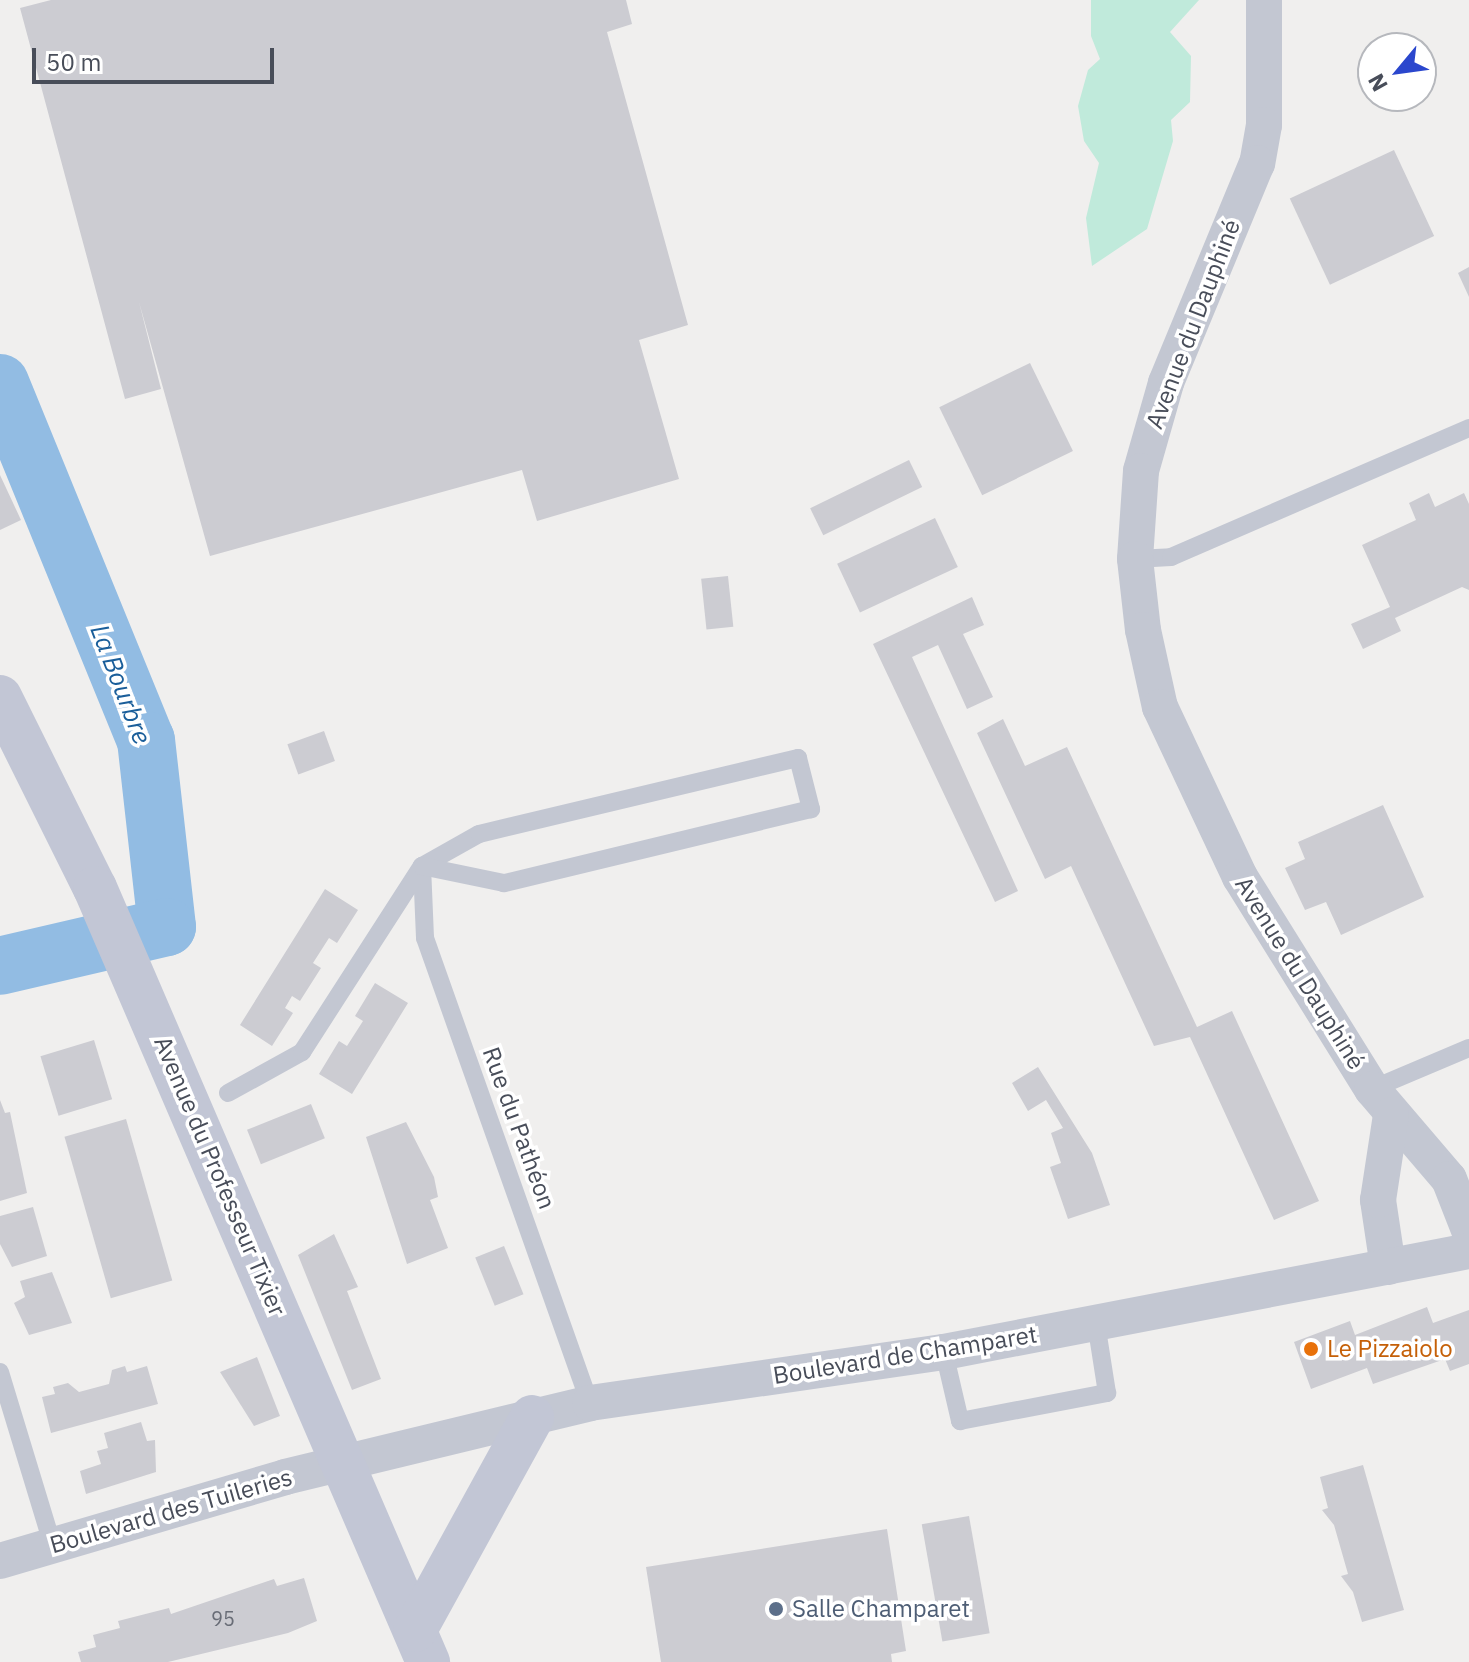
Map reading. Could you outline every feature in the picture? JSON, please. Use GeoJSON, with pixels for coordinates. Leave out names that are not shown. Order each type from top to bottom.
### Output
{"type":"FeatureCollection","features":[{"type":"Feature","properties":{"kind":"main road","name":"Avenue du Professeur Tixier"},"geometry":{"type":"LineString","coordinates":[[0,697],[95,888],[422,1646]]}},
{"type":"Feature","properties":{"kind":"main road"},"geometry":{"type":"LineString","coordinates":[[422,1646],[532,1417]]}},
{"type":"Feature","properties":{"kind":"street","name":"Avenue du Dauphiné"},"geometry":{"type":"LineString","coordinates":[[1264,0],[1264,125],[1257,163],[1153,420],[1141,471],[1135,559],[1160,707],[1200,798],[1248,891],[1382,1102],[1449,1179],[1469,1230]]}},
{"type":"Feature","properties":{"kind":"street"},"geometry":{"type":"LineString","coordinates":[[1382,1102],[1378,1200],[1388,1267]]}},
{"type":"Feature","properties":{"kind":"street","name":"Boulevard de Champaret"},"geometry":{"type":"LineString","coordinates":[[343,1463],[590,1403],[944,1352],[1469,1251]]}},
{"type":"Feature","properties":{"kind":"street","name":"Boulevard des Tuileries"},"geometry":{"type":"LineString","coordinates":[[0,1561],[343,1463]]}},
{"type":"Feature","properties":{"kind":"lane"},"geometry":{"type":"LineString","coordinates":[[1135,559],[1171,557],[1469,428]]}},
{"type":"Feature","properties":{"kind":"lane"},"geometry":{"type":"LineString","coordinates":[[228,1093],[302,1052],[422,866],[479,834],[798,758],[811,809],[504,883],[422,866]]}},
{"type":"Feature","properties":{"kind":"lane","name":"Rue du Pathéon"},"geometry":{"type":"LineString","coordinates":[[422,866],[425,938],[590,1403]]}},
{"type":"Feature","properties":{"kind":"lane"},"geometry":{"type":"LineString","coordinates":[[1382,1102],[1469,1048]]}},
{"type":"Feature","properties":{"kind":"lane"},"geometry":{"type":"LineString","coordinates":[[944,1352],[960,1421],[974,1419],[1107,1393],[1096,1323]]}},
{"type":"Feature","properties":{"kind":"lane"},"geometry":{"type":"LineString","coordinates":[[0,1372],[53,1546]]}},
{"type":"Feature","properties":{"kind":"green space"},"geometry":{"type":"Polygon","coordinates":[[[1091,0],[1199,0],[1170,32],[1191,56],[1190,102],[1171,120],[1173,141],[1147,229],[1092,266],[1086,218],[1099,163],[1084,141],[1078,106],[1088,70],[1100,59],[1091,36],[1091,0]]]}},
{"type":"Feature","properties":{"kind":"building"},"geometry":{"type":"Polygon","coordinates":[[[51,0],[626,0],[632,24],[607,32],[688,325],[639,340],[679,479],[537,521],[522,470],[210,556],[139,302],[161,389],[125,399],[20,8],[51,0]]]}},
{"type":"Feature","properties":{"kind":"building"},"geometry":{"type":"Polygon","coordinates":[[[1394,150],[1434,236],[1330,285],[1290,199],[1394,150]]]}},
{"type":"Feature","properties":{"kind":"building"},"geometry":{"type":"Polygon","coordinates":[[[1469,267],[1469,297],[1458,273],[1469,267]]]}},
{"type":"Feature","properties":{"kind":"building"},"geometry":{"type":"Polygon","coordinates":[[[1030,363],[1073,451],[982,495],[939,407],[1030,363]]]}},
{"type":"Feature","properties":{"kind":"building"},"geometry":{"type":"Polygon","coordinates":[[[909,460],[922,487],[823,535],[810,508],[909,460]]]}},
{"type":"Feature","properties":{"kind":"building"},"geometry":{"type":"Polygon","coordinates":[[[0,475],[21,520],[0,530],[0,475]]]}},
{"type":"Feature","properties":{"kind":"building"},"geometry":{"type":"Polygon","coordinates":[[[1429,493],[1435,507],[1464,493],[1469,504],[1469,590],[1462,587],[1395,618],[1401,631],[1363,649],[1351,624],[1390,607],[1362,545],[1416,520],[1409,503],[1429,493]]]}},
{"type":"Feature","properties":{"kind":"building"},"geometry":{"type":"Polygon","coordinates":[[[935,518],[958,567],[860,613],[837,564],[935,518]]]}},
{"type":"Feature","properties":{"kind":"building"},"geometry":{"type":"Polygon","coordinates":[[[728,576],[733,627],[706,630],[701,579],[728,576]]]}},
{"type":"Feature","properties":{"kind":"building"},"geometry":{"type":"Polygon","coordinates":[[[972,597],[984,625],[963,634],[993,697],[967,709],[938,645],[912,657],[1018,891],[995,902],[873,644],[972,597]]]}},
{"type":"Feature","properties":{"kind":"building"},"geometry":{"type":"Polygon","coordinates":[[[1003,719],[1025,766],[1067,747],[1197,1027],[1232,1011],[1319,1201],[1274,1220],[1190,1037],[1154,1046],[1071,866],[1045,879],[977,733],[1003,719]]]}},
{"type":"Feature","properties":{"kind":"building"},"geometry":{"type":"Polygon","coordinates":[[[324,731],[335,761],[298,774],[287,744],[324,731]]]}},
{"type":"Feature","properties":{"kind":"building"},"geometry":{"type":"Polygon","coordinates":[[[1383,805],[1424,897],[1341,935],[1326,902],[1305,910],[1285,868],[1305,859],[1298,842],[1383,805]]]}},
{"type":"Feature","properties":{"kind":"building"},"geometry":{"type":"Polygon","coordinates":[[[325,889],[358,910],[337,943],[329,938],[313,963],[321,968],[300,1001],[292,996],[285,1008],[293,1013],[272,1046],[240,1025],[325,889]]]}},
{"type":"Feature","properties":{"kind":"building"},"geometry":{"type":"Polygon","coordinates":[[[375,983],[408,1003],[352,1094],[319,1074],[339,1041],[347,1046],[363,1021],[355,1016],[375,983]]]}},
{"type":"Feature","properties":{"kind":"building"},"geometry":{"type":"Polygon","coordinates":[[[94,1040],[112,1099],[59,1116],[40,1056],[94,1040]]]}},
{"type":"Feature","properties":{"kind":"building"},"geometry":{"type":"Polygon","coordinates":[[[1038,1067],[1092,1153],[1110,1205],[1068,1219],[1050,1167],[1061,1163],[1051,1133],[1063,1128],[1046,1100],[1028,1111],[1012,1083],[1038,1067]]]}},
{"type":"Feature","properties":{"kind":"building"},"geometry":{"type":"Polygon","coordinates":[[[0,1100],[5,1113],[10,1112],[27,1193],[0,1201],[0,1100]]]}},
{"type":"Feature","properties":{"kind":"building"},"geometry":{"type":"Polygon","coordinates":[[[311,1104],[325,1138],[261,1164],[247,1130],[311,1104]]]}},
{"type":"Feature","properties":{"kind":"building"},"geometry":{"type":"Polygon","coordinates":[[[126,1119],[172,1280],[111,1298],[64,1137],[126,1119]]]}},
{"type":"Feature","properties":{"kind":"building"},"geometry":{"type":"Polygon","coordinates":[[[406,1122],[434,1177],[438,1197],[430,1200],[448,1248],[407,1264],[366,1137],[406,1122]]]}},
{"type":"Feature","properties":{"kind":"building"},"geometry":{"type":"Polygon","coordinates":[[[33,1207],[47,1256],[12,1267],[0,1244],[0,1216],[33,1207]]]}},
{"type":"Feature","properties":{"kind":"building"},"geometry":{"type":"Polygon","coordinates":[[[334,1234],[358,1287],[347,1291],[381,1379],[352,1390],[298,1255],[334,1234]]]}},
{"type":"Feature","properties":{"kind":"building"},"geometry":{"type":"Polygon","coordinates":[[[504,1246],[523,1294],[495,1306],[475,1258],[504,1246]]]}},
{"type":"Feature","properties":{"kind":"building"},"geometry":{"type":"Polygon","coordinates":[[[52,1272],[72,1323],[29,1335],[14,1303],[25,1297],[20,1281],[52,1272]]]}},
{"type":"Feature","properties":{"kind":"building"},"geometry":{"type":"Polygon","coordinates":[[[1427,1307],[1433,1323],[1469,1310],[1469,1364],[1450,1371],[1445,1359],[1373,1384],[1367,1368],[1311,1389],[1294,1342],[1350,1321],[1355,1335],[1427,1307]]]}},
{"type":"Feature","properties":{"kind":"building"},"geometry":{"type":"Polygon","coordinates":[[[257,1357],[280,1416],[254,1426],[220,1372],[257,1357]]]}},
{"type":"Feature","properties":{"kind":"building"},"geometry":{"type":"Polygon","coordinates":[[[125,1366],[127,1372],[147,1366],[158,1404],[51,1433],[42,1397],[55,1394],[53,1387],[68,1383],[79,1392],[109,1384],[112,1370],[125,1366]]]}},
{"type":"Feature","properties":{"kind":"building"},"geometry":{"type":"Polygon","coordinates":[[[141,1422],[147,1441],[155,1440],[156,1472],[86,1494],[80,1471],[101,1464],[97,1451],[108,1448],[104,1433],[141,1422]]]}},
{"type":"Feature","properties":{"kind":"building"},"geometry":{"type":"Polygon","coordinates":[[[1363,1465],[1404,1610],[1362,1622],[1353,1592],[1341,1576],[1348,1574],[1334,1525],[1322,1510],[1328,1508],[1320,1477],[1363,1465]]]}},
{"type":"Feature","properties":{"kind":"building"},"geometry":{"type":"Polygon","coordinates":[[[969,1516],[990,1633],[942,1642],[922,1524],[969,1516]]]}},
{"type":"Feature","properties":{"kind":"building","name":"Salle Champaret"},"geometry":{"type":"Polygon","coordinates":[[[887,1529],[906,1651],[891,1654],[892,1662],[661,1662],[646,1567],[887,1529]]]}},
{"type":"Feature","properties":{"kind":"building"},"geometry":{"type":"Polygon","coordinates":[[[304,1578],[317,1621],[288,1633],[168,1662],[81,1662],[78,1652],[96,1647],[93,1635],[120,1628],[118,1621],[169,1608],[171,1614],[274,1579],[277,1586],[304,1578]]]}},
{"type":"Feature","properties":{"kind":"waterway","name":"La Bourbre"},"geometry":{"type":"LineString","coordinates":[[0,383],[146,740],[167,927],[0,966]]}},
{"type":"Feature","properties":{"kind":"place","name":"Le Pizzaiolo"},"geometry":{"type":"Point","coordinates":[1311,1349]}},
{"type":"Feature","properties":{"kind":"place","name":"Salle Champaret"},"geometry":{"type":"Point","coordinates":[776,1609]}}]}
